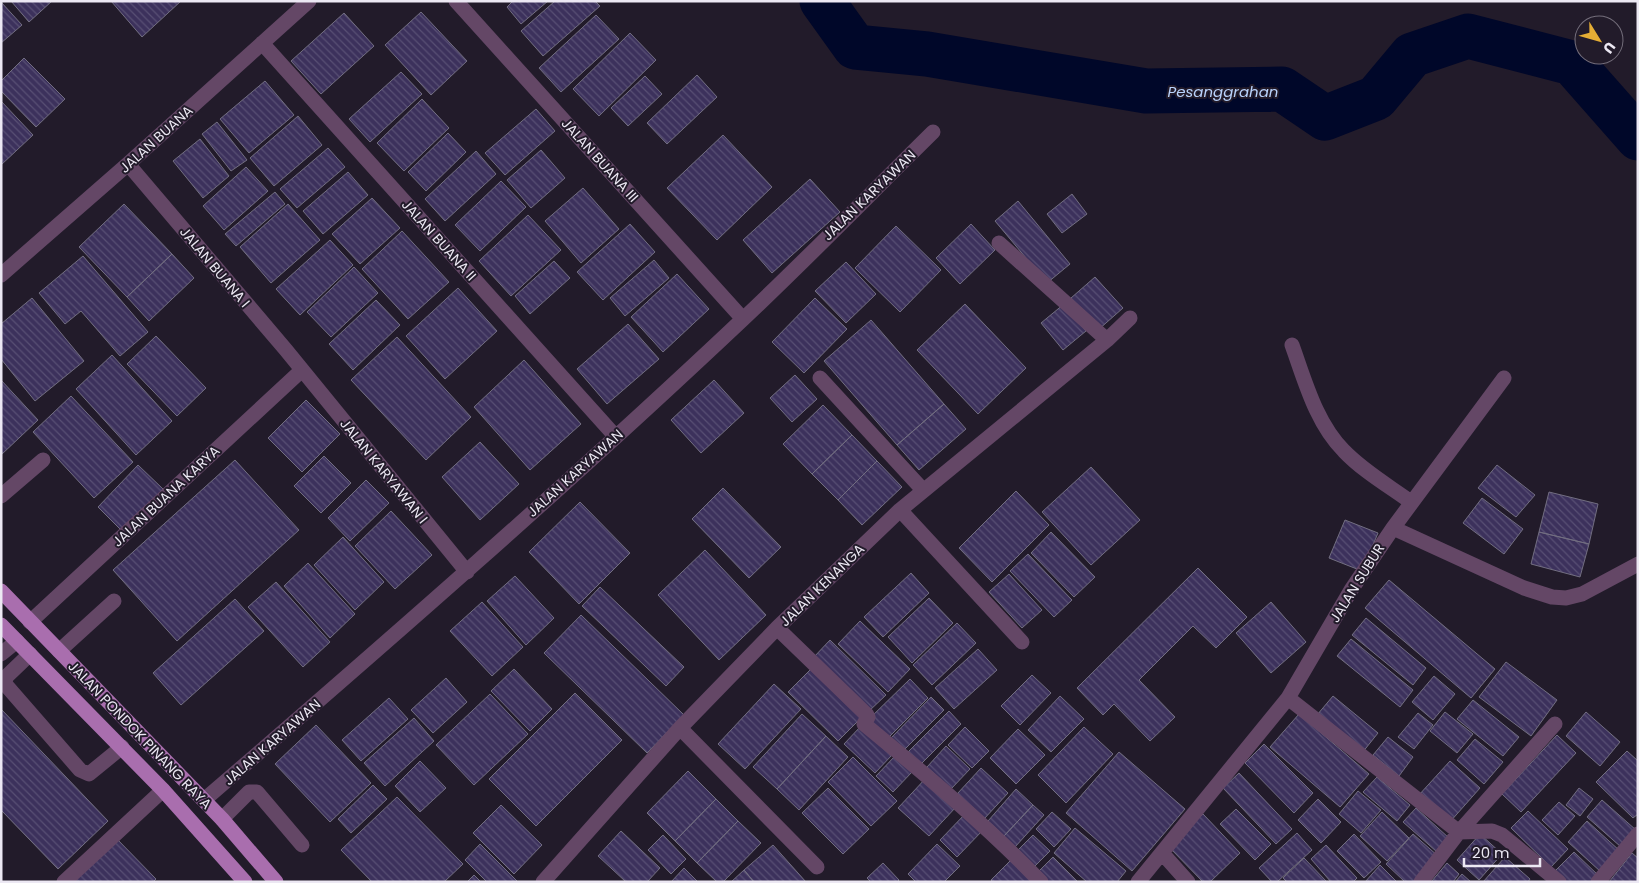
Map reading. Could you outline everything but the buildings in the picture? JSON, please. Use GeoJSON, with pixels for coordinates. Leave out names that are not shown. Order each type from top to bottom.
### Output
{"type":"FeatureCollection","features":[{"type":"Feature","properties":{"kind":"main road","name":"JALAN PONDOK PINANG RAYA"},"geometry":{"type":"LineString","coordinates":[[1,591],[222,819],[276,882]]}},
{"type":"Feature","properties":{"kind":"main road","name":"JALAN PONDOK PINANG RAYA"},"geometry":{"type":"LineString","coordinates":[[1,625],[187,815],[245,882]]}},
{"type":"Feature","properties":{"kind":"main road"},"geometry":{"type":"LineString","coordinates":[[187,815],[204,800]]}},
{"type":"Feature","properties":{"kind":"street","name":"JALAN BUANA"},"geometry":{"type":"LineString","coordinates":[[1,274],[128,164],[309,1]]}},
{"type":"Feature","properties":{"kind":"street","name":"JALAN BUANA III"},"geometry":{"type":"LineString","coordinates":[[456,1],[743,319]]}},
{"type":"Feature","properties":{"kind":"street","name":"JALAN BUANA II"},"geometry":{"type":"LineString","coordinates":[[262,43],[616,437]]}},
{"type":"Feature","properties":{"kind":"street","name":"JALAN KARYAWAN"},"geometry":{"type":"LineString","coordinates":[[204,800],[467,572],[616,437],[743,319],[933,132]]}},
{"type":"Feature","properties":{"kind":"street","name":"JALAN BUANA I"},"geometry":{"type":"LineString","coordinates":[[128,164],[302,370]]}},
{"type":"Feature","properties":{"kind":"street"},"geometry":{"type":"LineString","coordinates":[[999,243],[1107,340]]}},
{"type":"Feature","properties":{"kind":"street","name":"JALAN KENANGA"},"geometry":{"type":"LineString","coordinates":[[543,882],[680,728],[777,628],[900,510],[1107,340],[1130,318]]}},
{"type":"Feature","properties":{"kind":"street"},"geometry":{"type":"LineString","coordinates":[[1292,345],[1311,399],[1342,450],[1362,467],[1411,502]]}},
{"type":"Feature","properties":{"kind":"street","name":"JALAN KARYAWAN I"},"geometry":{"type":"LineString","coordinates":[[302,370],[467,572]]}},
{"type":"Feature","properties":{"kind":"street","name":"JALAN BUANA KARYA"},"geometry":{"type":"LineString","coordinates":[[30,622],[302,370]]}},
{"type":"Feature","properties":{"kind":"street"},"geometry":{"type":"LineString","coordinates":[[820,378],[924,490]]}},
{"type":"Feature","properties":{"kind":"street","name":"JALAN SUBUR"},"geometry":{"type":"LineString","coordinates":[[1138,882],[1163,854],[1288,698],[1351,590],[1411,502],[1504,378]]}},
{"type":"Feature","properties":{"kind":"street"},"geometry":{"type":"LineString","coordinates":[[1,496],[43,460]]}},
{"type":"Feature","properties":{"kind":"street"},"geometry":{"type":"LineString","coordinates":[[900,510],[1022,642]]}},
{"type":"Feature","properties":{"kind":"street"},"geometry":{"type":"LineString","coordinates":[[1393,528],[1524,588],[1552,597],[1566,598],[1582,594],[1638,564]]}},
{"type":"Feature","properties":{"kind":"street"},"geometry":{"type":"LineString","coordinates":[[58,651],[114,601]]}},
{"type":"Feature","properties":{"kind":"street"},"geometry":{"type":"LineString","coordinates":[[777,628],[867,715],[868,717],[864,724],[953,798],[1008,848],[1041,882]]}},
{"type":"Feature","properties":{"kind":"street"},"geometry":{"type":"LineString","coordinates":[[1,654],[17,641]]}},
{"type":"Feature","properties":{"kind":"street"},"geometry":{"type":"LineString","coordinates":[[30,654],[6,677],[5,684],[80,770],[89,774],[122,747]]}},
{"type":"Feature","properties":{"kind":"street"},"geometry":{"type":"LineString","coordinates":[[1288,698],[1459,832],[1492,831],[1502,835],[1559,882]]}},
{"type":"Feature","properties":{"kind":"street"},"geometry":{"type":"LineString","coordinates":[[1421,882],[1459,832],[1555,724]]}},
{"type":"Feature","properties":{"kind":"street"},"geometry":{"type":"LineString","coordinates":[[680,728],[817,866]]}},
{"type":"Feature","properties":{"kind":"street"},"geometry":{"type":"LineString","coordinates":[[64,882],[163,790]]}},
{"type":"Feature","properties":{"kind":"street"},"geometry":{"type":"LineString","coordinates":[[222,819],[249,792],[257,792],[302,845]]}},
{"type":"Feature","properties":{"kind":"street"},"geometry":{"type":"LineString","coordinates":[[1598,882],[1638,834]]}},
{"type":"Feature","properties":{"kind":"street"},"geometry":{"type":"LineString","coordinates":[[1163,854],[1188,882]]}},
{"type":"Feature","properties":{"kind":"waterway","name":"Pesanggrahan"},"geometry":{"type":"LineString","coordinates":[[822,1],[855,47],[927,54],[1146,91],[1282,89],[1325,118],[1376,98],[1412,55],[1468,36],[1572,63],[1638,138]]}}]}
